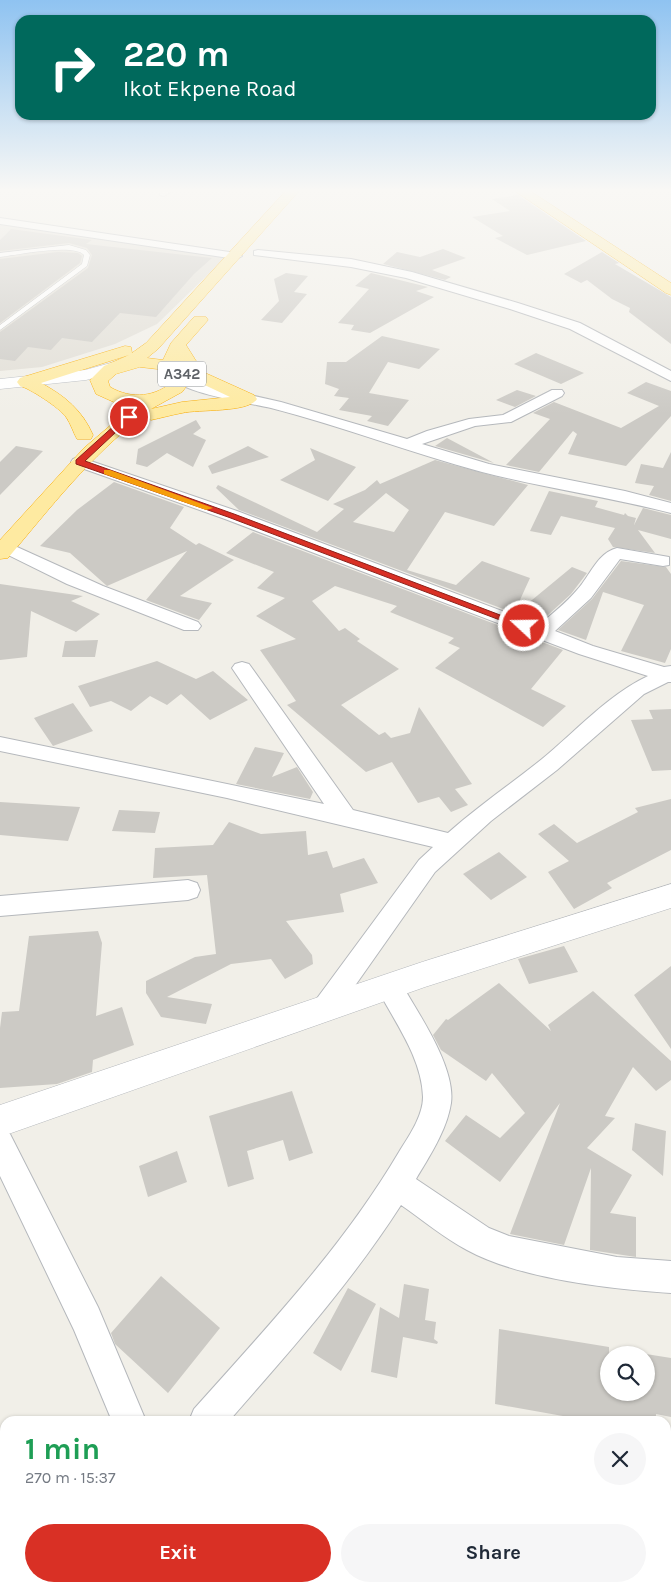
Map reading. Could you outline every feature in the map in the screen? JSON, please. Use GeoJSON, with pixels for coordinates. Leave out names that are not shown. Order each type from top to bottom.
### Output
{"type":"FeatureCollection","features":[{"type":"Feature","properties":{"kind":"highway","name":"A342"},"geometry":{"type":"LineString","coordinates":[[117,368],[138,357],[165,332],[227,265]]}},
{"type":"Feature","properties":{"kind":"highway"},"geometry":{"type":"LineString","coordinates":[[634,265],[671,290]]}},
{"type":"Feature","properties":{"kind":"highway"},"geometry":{"type":"LineString","coordinates":[[650,265],[671,279]]}},
{"type":"Feature","properties":{"kind":"highway","name":"A342"},"geometry":{"type":"LineString","coordinates":[[171,366],[173,354],[178,345],[208,312]]}},
{"type":"Feature","properties":{"kind":"highway"},"geometry":{"type":"LineString","coordinates":[[31,384],[132,349],[165,332]]}},
{"type":"Feature","properties":{"kind":"highway"},"geometry":{"type":"LineString","coordinates":[[178,345],[198,375],[243,400]]}},
{"type":"Feature","properties":{"kind":"highway","name":"A342"},"geometry":{"type":"LineString","coordinates":[[2,543],[79,462],[108,411],[160,397],[176,390],[184,381],[183,375],[171,366],[140,362],[110,370],[100,380],[108,411]]}},
{"type":"Feature","properties":{"kind":"highway"},"geometry":{"type":"LineString","coordinates":[[31,384],[65,404],[76,415],[84,435]]}},
{"type":"Feature","properties":{"kind":"highway","name":"A342"},"geometry":{"type":"LineString","coordinates":[[2,543],[84,435],[108,411],[128,400],[160,397]]}},
{"type":"Feature","properties":{"kind":"highway"},"geometry":{"type":"LineString","coordinates":[[108,411],[182,407],[243,400]]}},
{"type":"Feature","properties":{"kind":"street"},"geometry":{"type":"LineString","coordinates":[[362,265],[408,275],[575,326],[671,377]]}},
{"type":"Feature","properties":{"kind":"street"},"geometry":{"type":"LineString","coordinates":[[31,384],[117,368]]}},
{"type":"Feature","properties":{"kind":"street"},"geometry":{"type":"LineString","coordinates":[[184,381],[243,400]]}},
{"type":"Feature","properties":{"kind":"street"},"geometry":{"type":"LineString","coordinates":[[0,384],[31,384],[86,390],[108,411]]}},
{"type":"Feature","properties":{"kind":"street"},"geometry":{"type":"LineString","coordinates":[[407,445],[432,434],[474,422],[506,420],[558,393]]}},
{"type":"Feature","properties":{"kind":"street"},"geometry":{"type":"LineString","coordinates":[[160,397],[190,396],[243,400],[276,406],[509,474],[625,496],[671,508]]}},
{"type":"Feature","properties":{"kind":"street"},"geometry":{"type":"LineString","coordinates":[[79,462],[231,516],[586,650],[669,674]]}},
{"type":"Feature","properties":{"kind":"street"},"geometry":{"type":"LineString","coordinates":[[2,543],[46,570],[113,598],[191,626]]}},
{"type":"Feature","properties":{"kind":"street"},"geometry":{"type":"LineString","coordinates":[[542,632],[584,594],[609,559],[617,553],[663,561]]}},
{"type":"Feature","properties":{"kind":"street"},"geometry":{"type":"LineString","coordinates":[[242,668],[345,816]]}},
{"type":"Feature","properties":{"kind":"street"},"geometry":{"type":"LineString","coordinates":[[324,1009],[427,866],[483,815],[549,765],[637,689],[669,674]]}},
{"type":"Feature","properties":{"kind":"street"},"geometry":{"type":"LineString","coordinates":[[0,744],[139,771],[345,816],[453,843]]}},
{"type":"Feature","properties":{"kind":"street"},"geometry":{"type":"LineString","coordinates":[[0,906],[188,890]]}},
{"type":"Feature","properties":{"kind":"street"},"geometry":{"type":"LineString","coordinates":[[0,1121],[389,986],[671,896]]}},
{"type":"Feature","properties":{"kind":"street"},"geometry":{"type":"LineString","coordinates":[[210,1416],[362,1240],[398,1185],[430,1123],[437,1097],[434,1072],[389,986]]}},
{"type":"Feature","properties":{"kind":"street"},"geometry":{"type":"LineString","coordinates":[[0,1144],[86,1319],[127,1416]]}},
{"type":"Feature","properties":{"kind":"street"},"geometry":{"type":"LineString","coordinates":[[398,1185],[478,1239],[508,1252],[617,1273],[671,1277]]}},
{"type":"Feature","properties":{"kind":"lane"},"geometry":{"type":"LineString","coordinates":[[0,328],[85,265]]}},
{"type":"Feature","properties":{"kind":"shaded area"},"geometry":{"type":"Polygon","coordinates":[[[0,265],[217,265],[157,324],[115,344],[42,367],[0,371],[0,265]]]}},
{"type":"Feature","properties":{"kind":"building"},"geometry":{"type":"Polygon","coordinates":[[[0,265],[77,265],[0,323],[0,265]]]}},
{"type":"Feature","properties":{"kind":"building"},"geometry":{"type":"Polygon","coordinates":[[[89,265],[204,265],[156,317],[120,313],[92,342],[62,338],[51,350],[28,347],[15,361],[0,359],[0,332],[88,268],[89,265]]]}},
{"type":"Feature","properties":{"kind":"building"},"geometry":{"type":"Polygon","coordinates":[[[388,265],[445,265],[432,270],[451,277],[445,280],[388,265]]]}},
{"type":"Feature","properties":{"kind":"building"},"geometry":{"type":"Polygon","coordinates":[[[579,265],[617,265],[671,297],[671,344],[629,312],[630,308],[612,299],[587,280],[581,283],[564,274],[579,265]]]}},
{"type":"Feature","properties":{"kind":"building"},"geometry":{"type":"Polygon","coordinates":[[[286,273],[308,276],[294,292],[307,294],[282,323],[261,320],[279,301],[274,279],[286,273]]]}},
{"type":"Feature","properties":{"kind":"building"},"geometry":{"type":"Polygon","coordinates":[[[371,273],[428,287],[416,291],[434,297],[370,333],[351,330],[354,325],[338,323],[369,289],[355,286],[371,273]]]}},
{"type":"Feature","properties":{"kind":"building"},"geometry":{"type":"Polygon","coordinates":[[[382,336],[440,349],[419,369],[388,362],[369,393],[409,400],[388,426],[367,421],[372,416],[339,410],[349,398],[334,396],[339,389],[325,384],[327,362],[346,362],[382,336]]]}},
{"type":"Feature","properties":{"kind":"building"},"geometry":{"type":"Polygon","coordinates":[[[536,353],[584,373],[561,384],[514,364],[536,353]]]}},
{"type":"Feature","properties":{"kind":"building"},"geometry":{"type":"Polygon","coordinates":[[[646,382],[671,391],[671,416],[626,466],[568,454],[577,434],[573,431],[539,472],[506,465],[550,419],[533,413],[554,402],[621,428],[659,406],[627,393],[646,382]]]}},
{"type":"Feature","properties":{"kind":"building"},"geometry":{"type":"Polygon","coordinates":[[[517,390],[536,396],[515,407],[496,400],[517,390]]]}},
{"type":"Feature","properties":{"kind":"building"},"geometry":{"type":"Polygon","coordinates":[[[196,420],[201,428],[193,434],[206,440],[193,467],[167,453],[147,467],[136,464],[138,449],[196,420]]]}},
{"type":"Feature","properties":{"kind":"building"},"geometry":{"type":"Polygon","coordinates":[[[447,438],[494,463],[435,446],[447,438]]]}},
{"type":"Feature","properties":{"kind":"building"},"geometry":{"type":"Polygon","coordinates":[[[16,446],[43,451],[0,495],[0,462],[16,446]]]}},
{"type":"Feature","properties":{"kind":"building"},"geometry":{"type":"Polygon","coordinates":[[[248,446],[269,457],[212,474],[208,466],[248,446]]]}},
{"type":"Feature","properties":{"kind":"building"},"geometry":{"type":"Polygon","coordinates":[[[310,448],[356,467],[328,501],[280,480],[315,460],[310,448]]]}},
{"type":"Feature","properties":{"kind":"building"},"geometry":{"type":"Polygon","coordinates":[[[671,452],[671,501],[649,495],[654,486],[635,483],[641,464],[663,468],[671,452]]]}},
{"type":"Feature","properties":{"kind":"building"},"geometry":{"type":"Polygon","coordinates":[[[435,460],[528,485],[494,526],[445,512],[407,570],[456,585],[482,561],[530,578],[514,613],[239,510],[216,488],[218,485],[317,532],[344,509],[333,504],[365,490],[377,480],[380,484],[435,460]],[[386,493],[353,522],[394,532],[409,510],[386,493]]]}},
{"type":"Feature","properties":{"kind":"building"},"geometry":{"type":"Polygon","coordinates":[[[114,482],[184,507],[170,528],[196,545],[199,543],[234,560],[180,596],[212,603],[199,620],[146,600],[187,551],[107,586],[70,553],[40,546],[77,510],[114,482]]]}},
{"type":"Feature","properties":{"kind":"building"},"geometry":{"type":"Polygon","coordinates":[[[549,491],[598,501],[595,507],[624,515],[625,513],[636,518],[634,525],[643,508],[671,515],[671,539],[638,530],[655,553],[613,547],[608,539],[615,528],[561,516],[551,535],[530,531],[549,491]]]}},
{"type":"Feature","properties":{"kind":"building"},"geometry":{"type":"Polygon","coordinates":[[[253,532],[563,650],[531,689],[566,706],[543,727],[435,668],[460,648],[448,643],[454,638],[390,612],[397,606],[335,586],[312,601],[339,631],[345,628],[360,639],[357,641],[399,669],[341,705],[379,735],[385,732],[391,738],[410,733],[419,707],[472,784],[455,789],[468,805],[451,812],[439,797],[418,803],[392,762],[366,772],[287,705],[296,701],[260,650],[296,639],[256,616],[285,598],[257,588],[274,572],[226,553],[253,532]]]}},
{"type":"Feature","properties":{"kind":"building"},"geometry":{"type":"Polygon","coordinates":[[[621,561],[666,567],[671,574],[671,649],[665,663],[621,651],[644,605],[603,592],[586,640],[558,630],[592,599],[621,561]]]}},
{"type":"Feature","properties":{"kind":"building"},"geometry":{"type":"Polygon","coordinates":[[[572,567],[587,573],[571,594],[539,623],[515,614],[572,567]]]}},
{"type":"Feature","properties":{"kind":"building"},"geometry":{"type":"Polygon","coordinates":[[[0,584],[83,596],[71,601],[100,614],[76,632],[31,611],[27,657],[0,660],[0,584]]]}},
{"type":"Feature","properties":{"kind":"building"},"geometry":{"type":"Polygon","coordinates":[[[98,640],[95,657],[62,657],[65,641],[98,640]]]}},
{"type":"Feature","properties":{"kind":"building"},"geometry":{"type":"Polygon","coordinates":[[[157,661],[196,679],[213,671],[248,700],[210,720],[181,694],[167,705],[150,696],[131,711],[111,701],[90,707],[78,686],[157,661]]]}},
{"type":"Feature","properties":{"kind":"building"},"geometry":{"type":"Polygon","coordinates":[[[73,703],[93,731],[53,746],[34,718],[73,703]]]}},
{"type":"Feature","properties":{"kind":"building"},"geometry":{"type":"Polygon","coordinates":[[[671,709],[671,770],[652,771],[631,720],[653,719],[649,710],[671,709]]]}},
{"type":"Feature","properties":{"kind":"building"},"geometry":{"type":"Polygon","coordinates":[[[255,747],[284,753],[272,777],[297,767],[313,792],[310,799],[236,784],[255,747]]]}},
{"type":"Feature","properties":{"kind":"building"},"geometry":{"type":"Polygon","coordinates":[[[671,799],[671,850],[607,883],[612,888],[574,909],[548,872],[569,861],[538,834],[554,824],[577,843],[638,812],[635,808],[671,799]]]}},
{"type":"Feature","properties":{"kind":"building"},"geometry":{"type":"Polygon","coordinates":[[[0,802],[80,807],[68,841],[0,835],[0,802]]]}},
{"type":"Feature","properties":{"kind":"building"},"geometry":{"type":"Polygon","coordinates":[[[119,810],[160,812],[155,833],[112,831],[119,810]]]}},
{"type":"Feature","properties":{"kind":"building"},"geometry":{"type":"Polygon","coordinates":[[[229,822],[261,834],[306,831],[308,855],[327,851],[333,868],[364,858],[378,883],[340,894],[344,912],[286,921],[312,955],[313,964],[285,979],[271,959],[231,964],[167,997],[212,1004],[206,1024],[161,1017],[146,993],[146,981],[195,957],[216,954],[207,875],[153,878],[155,848],[213,845],[229,822]]]}},
{"type":"Feature","properties":{"kind":"building"},"geometry":{"type":"Polygon","coordinates":[[[499,852],[527,877],[491,900],[463,874],[499,852]]]}},
{"type":"Feature","properties":{"kind":"building"},"geometry":{"type":"Polygon","coordinates":[[[98,931],[102,943],[96,1016],[122,1007],[134,1045],[93,1060],[92,1072],[57,1084],[0,1088],[0,1028],[2,1012],[19,1011],[29,936],[98,931]]]}},
{"type":"Feature","properties":{"kind":"building"},"geometry":{"type":"Polygon","coordinates":[[[564,946],[578,972],[529,984],[518,959],[564,946]]]}},
{"type":"Feature","properties":{"kind":"building"},"geometry":{"type":"Polygon","coordinates":[[[671,966],[671,1049],[634,995],[671,966]]]}},
{"type":"Feature","properties":{"kind":"building"},"geometry":{"type":"Polygon","coordinates":[[[499,983],[551,1031],[548,1025],[593,991],[671,1061],[671,1080],[656,1091],[633,1067],[605,1116],[615,1118],[587,1148],[632,1175],[610,1213],[636,1217],[636,1257],[590,1250],[591,1168],[564,1245],[510,1234],[560,1103],[500,1182],[445,1141],[466,1115],[500,1138],[525,1113],[492,1073],[486,1081],[441,1050],[433,1035],[446,1019],[448,1020],[499,983]]]}},
{"type":"Feature","properties":{"kind":"building"},"geometry":{"type":"Polygon","coordinates":[[[292,1091],[313,1153],[289,1161],[283,1140],[247,1151],[254,1179],[228,1187],[209,1116],[292,1091]]]}},
{"type":"Feature","properties":{"kind":"building"},"geometry":{"type":"Polygon","coordinates":[[[635,1123],[666,1131],[663,1176],[632,1150],[635,1123]]]}},
{"type":"Feature","properties":{"kind":"building"},"geometry":{"type":"Polygon","coordinates":[[[177,1151],[187,1182],[148,1197],[139,1166],[177,1151]]]}},
{"type":"Feature","properties":{"kind":"building"},"geometry":{"type":"Polygon","coordinates":[[[161,1276],[220,1328],[168,1393],[115,1344],[111,1333],[161,1276]]]}},
{"type":"Feature","properties":{"kind":"building"},"geometry":{"type":"Polygon","coordinates":[[[404,1284],[429,1289],[425,1320],[436,1322],[434,1339],[438,1342],[437,1344],[403,1337],[397,1378],[371,1372],[380,1307],[399,1318],[404,1284]]]}},
{"type":"Feature","properties":{"kind":"building"},"geometry":{"type":"Polygon","coordinates":[[[348,1288],[376,1304],[341,1371],[313,1353],[348,1288]]]}},
{"type":"Feature","properties":{"kind":"building"},"geometry":{"type":"Polygon","coordinates":[[[499,1329],[603,1346],[600,1346],[600,1401],[655,1401],[655,1355],[671,1358],[671,1416],[656,1414],[656,1416],[563,1416],[495,1404],[499,1329]]]}},
{"type":"Feature","properties":{"kind":"slow traffic"},"geometry":{"type":"LineString","coordinates":[[107,472],[209,508]]}},
{"type":"Feature","properties":{"kind":"route"},"geometry":{"type":"LineString","coordinates":[[129,417],[109,432],[79,462],[231,516],[524,626]]}}]}
